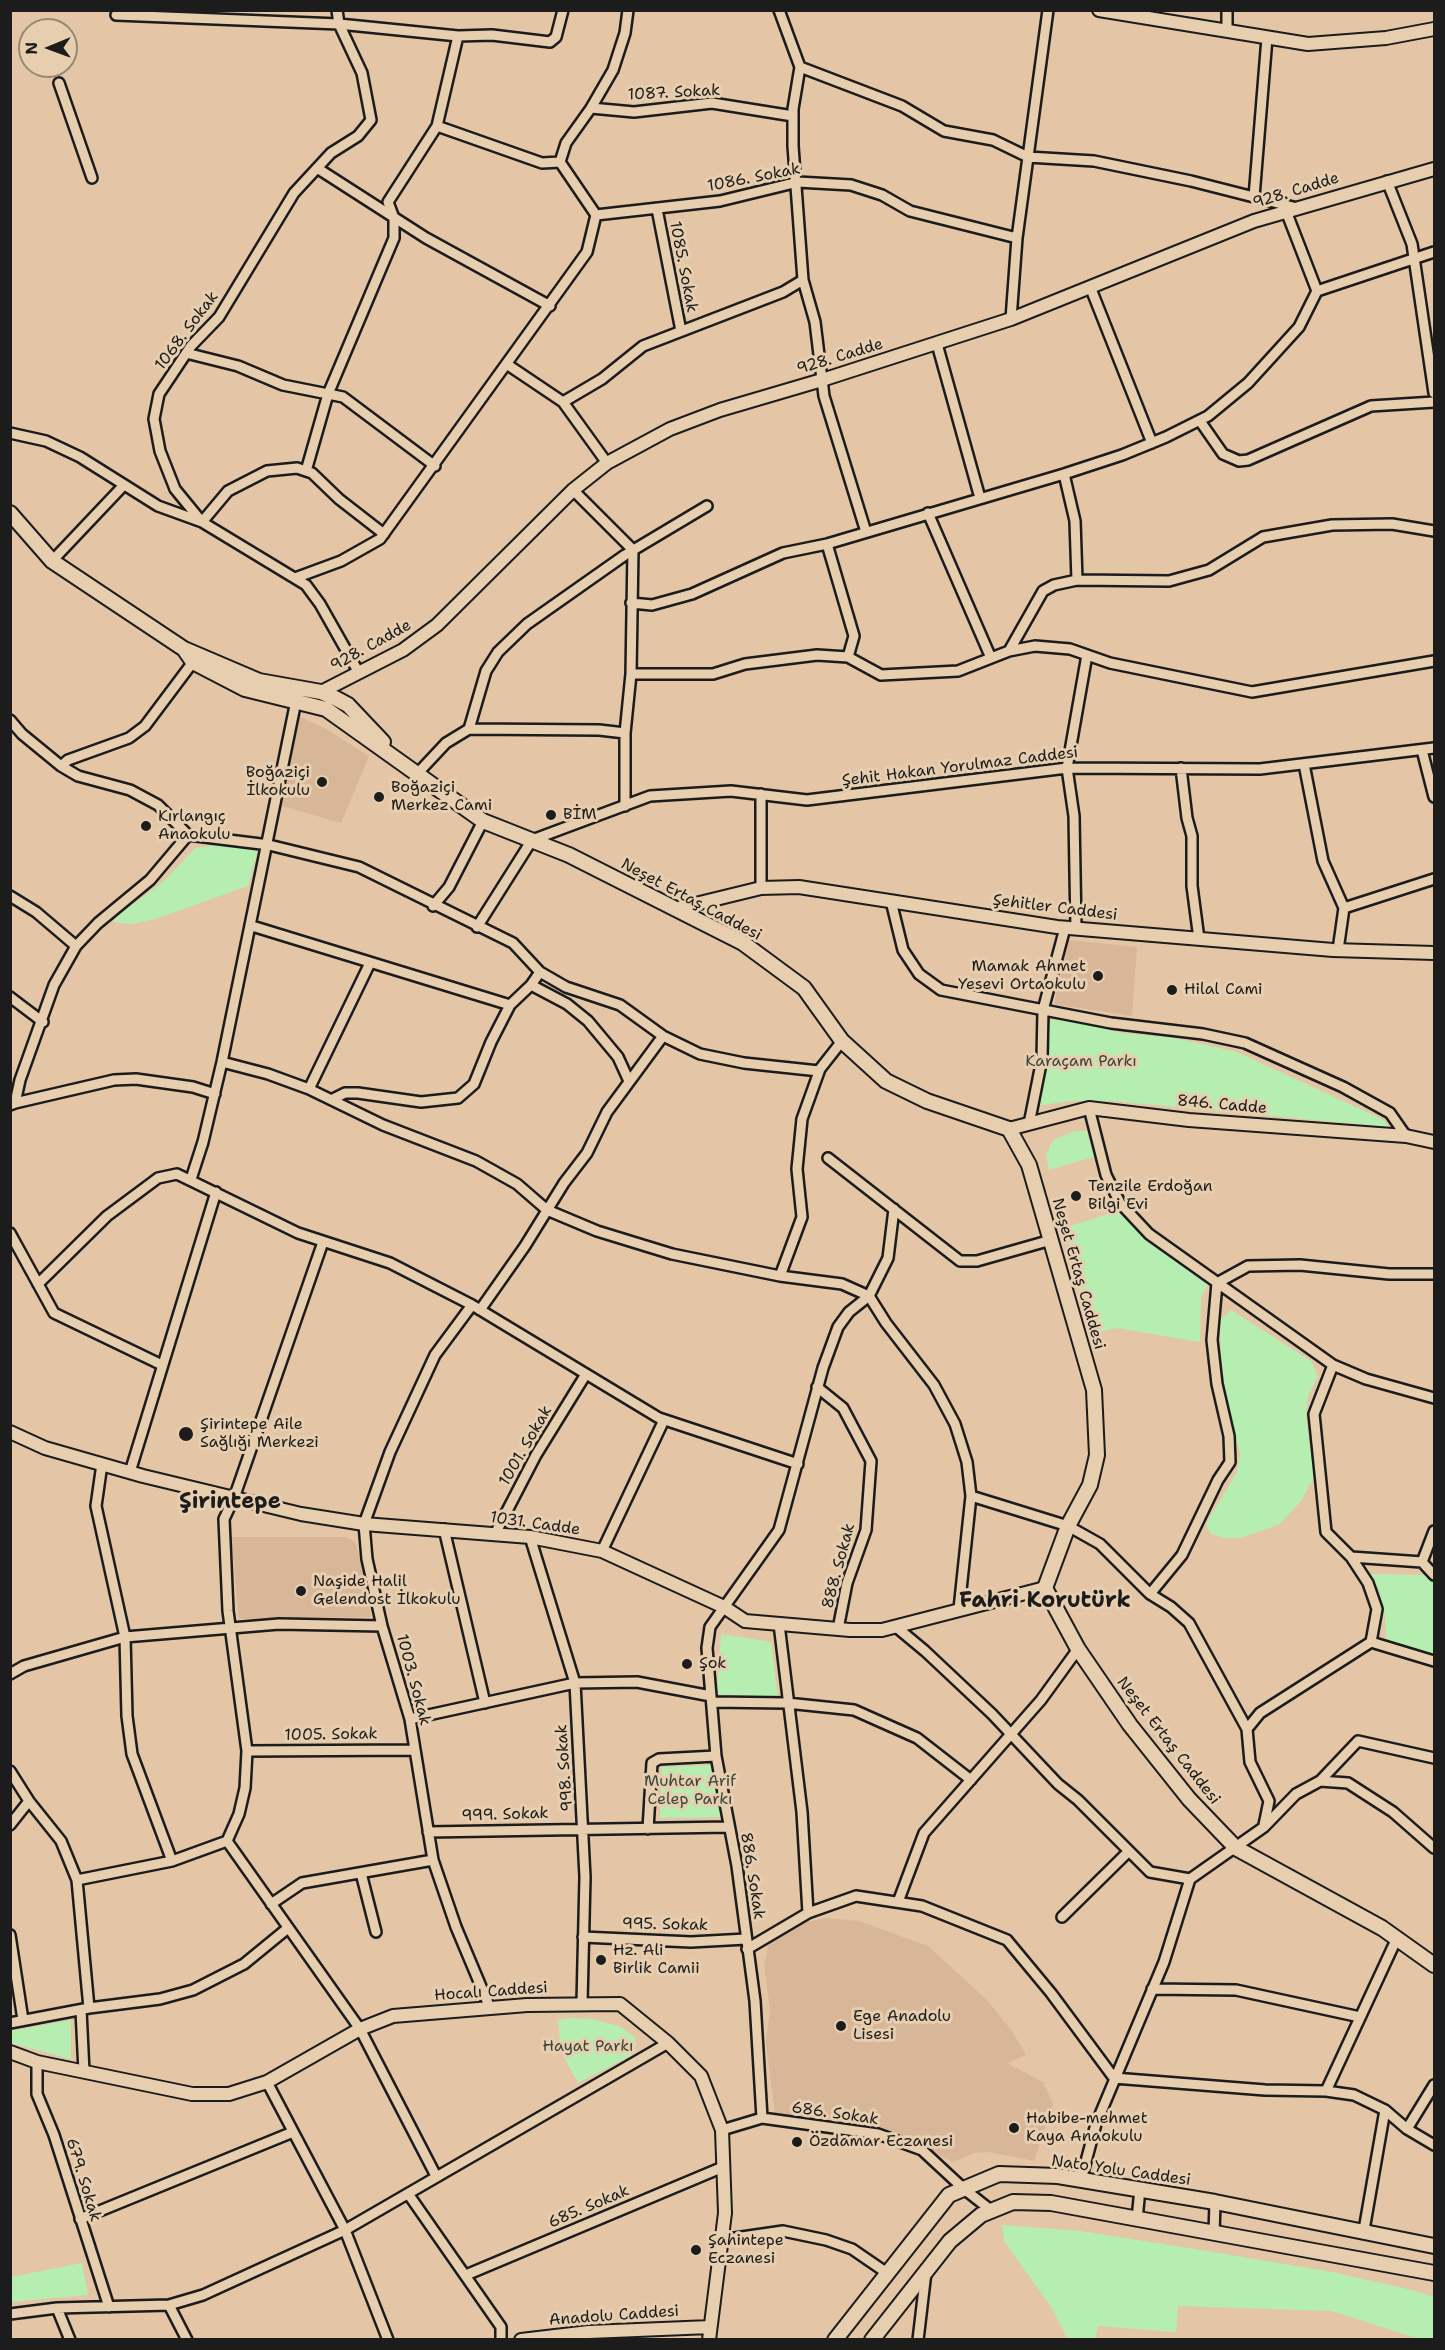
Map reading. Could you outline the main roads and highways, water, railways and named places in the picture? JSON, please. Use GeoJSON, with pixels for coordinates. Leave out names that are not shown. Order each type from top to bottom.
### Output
{"type":"FeatureCollection","features":[{"type":"Feature","properties":{"kind":"main road","name":"Neşet Ertaş Caddesi"},"geometry":{"type":"LineString","coordinates":[[10,513],[52,561],[184,649],[259,681],[321,692],[348,705],[402,763]]}},
{"type":"Feature","properties":{"kind":"main road","name":"Neşet Ertaş Caddesi"},"geometry":{"type":"LineString","coordinates":[[184,649],[193,662],[244,689],[326,709],[483,820],[569,855],[743,944],[804,988],[842,1041],[886,1081],[927,1101],[1009,1129],[1029,1165],[1094,1390],[1097,1455],[1090,1485],[1068,1526],[1044,1588],[1078,1649],[1130,1725],[1189,1799],[1236,1848],[1397,1938],[1434,1965]]}},
{"type":"Feature","properties":{"kind":"main road"},"geometry":{"type":"LineString","coordinates":[[300,702],[321,692]]}},
{"type":"Feature","properties":{"kind":"main road","name":"Nato Yolu Caddesi"},"geometry":{"type":"LineString","coordinates":[[835,2340],[949,2195],[999,2174],[1058,2176],[1215,2202],[1364,2230],[1434,2246]]}},
{"type":"Feature","properties":{"kind":"main road"},"geometry":{"type":"LineString","coordinates":[[872,2340],[950,2241],[981,2215],[1013,2202],[1051,2203],[1434,2273]]}},
{"type":"Feature","properties":{"kind":"place","name":"Boğaziçi İlkokulu"},"geometry":{"type":"Point","coordinates":[322,782]}},
{"type":"Feature","properties":{"kind":"place","name":"Boğaziçi Merkez Cami"},"geometry":{"type":"Point","coordinates":[379,797]}},
{"type":"Feature","properties":{"kind":"place","name":"BİM"},"geometry":{"type":"Point","coordinates":[551,815]}},
{"type":"Feature","properties":{"kind":"place","name":"Kırlangıç Anaokulu"},"geometry":{"type":"Point","coordinates":[146,826]}},
{"type":"Feature","properties":{"kind":"place","name":"Mamak Ahmet Yesevi Ortaokulu"},"geometry":{"type":"Point","coordinates":[1098,976]}},
{"type":"Feature","properties":{"kind":"place","name":"Hilal Cami"},"geometry":{"type":"Point","coordinates":[1172,990]}},
{"type":"Feature","properties":{"kind":"place","name":"Tenzile Erdoğan Bilgi Evi"},"geometry":{"type":"Point","coordinates":[1076,1196]}},
{"type":"Feature","properties":{"kind":"place","name":"Şirintepe Aile Sağlığı Merkezi"},"geometry":{"type":"Point","coordinates":[186,1434]}},
{"type":"Feature","properties":{"kind":"place","name":"Naşide Halil Gelendost İlkokulu"},"geometry":{"type":"Point","coordinates":[301,1591]}},
{"type":"Feature","properties":{"kind":"place","name":"Şok"},"geometry":{"type":"Point","coordinates":[687,1664]}},
{"type":"Feature","properties":{"kind":"place","name":"Hz. Ali Birlik Camii"},"geometry":{"type":"Point","coordinates":[601,1960]}},
{"type":"Feature","properties":{"kind":"place","name":"Ege Anadolu Lisesi"},"geometry":{"type":"Point","coordinates":[841,2026]}},
{"type":"Feature","properties":{"kind":"place","name":"Habibe-mehmet Kaya Anaokulu"},"geometry":{"type":"Point","coordinates":[1014,2128]}},
{"type":"Feature","properties":{"kind":"place","name":"Özdamar Eczanesi"},"geometry":{"type":"Point","coordinates":[797,2142]}},
{"type":"Feature","properties":{"kind":"place","name":"Şahintepe Eczanesi"},"geometry":{"type":"Point","coordinates":[696,2250]}},
{"type":"Feature","properties":{"kind":"district","name":"Şirintepe"},"geometry":{"type":"Point","coordinates":[230,1502]}},
{"type":"Feature","properties":{"kind":"district","name":"Fahri Korutürk"},"geometry":{"type":"Point","coordinates":[1045,1601]}},
{"type":"Feature","properties":{"kind":"park label","name":"Karaçam Parkı"},"geometry":{"type":"Point","coordinates":[1081,1062]}},
{"type":"Feature","properties":{"kind":"park label","name":"Muhtar Arif Celep Parkı"},"geometry":{"type":"Point","coordinates":[690,1791]}},
{"type":"Feature","properties":{"kind":"park label","name":"Hayat Parkı"},"geometry":{"type":"Point","coordinates":[588,2047]}}]}
